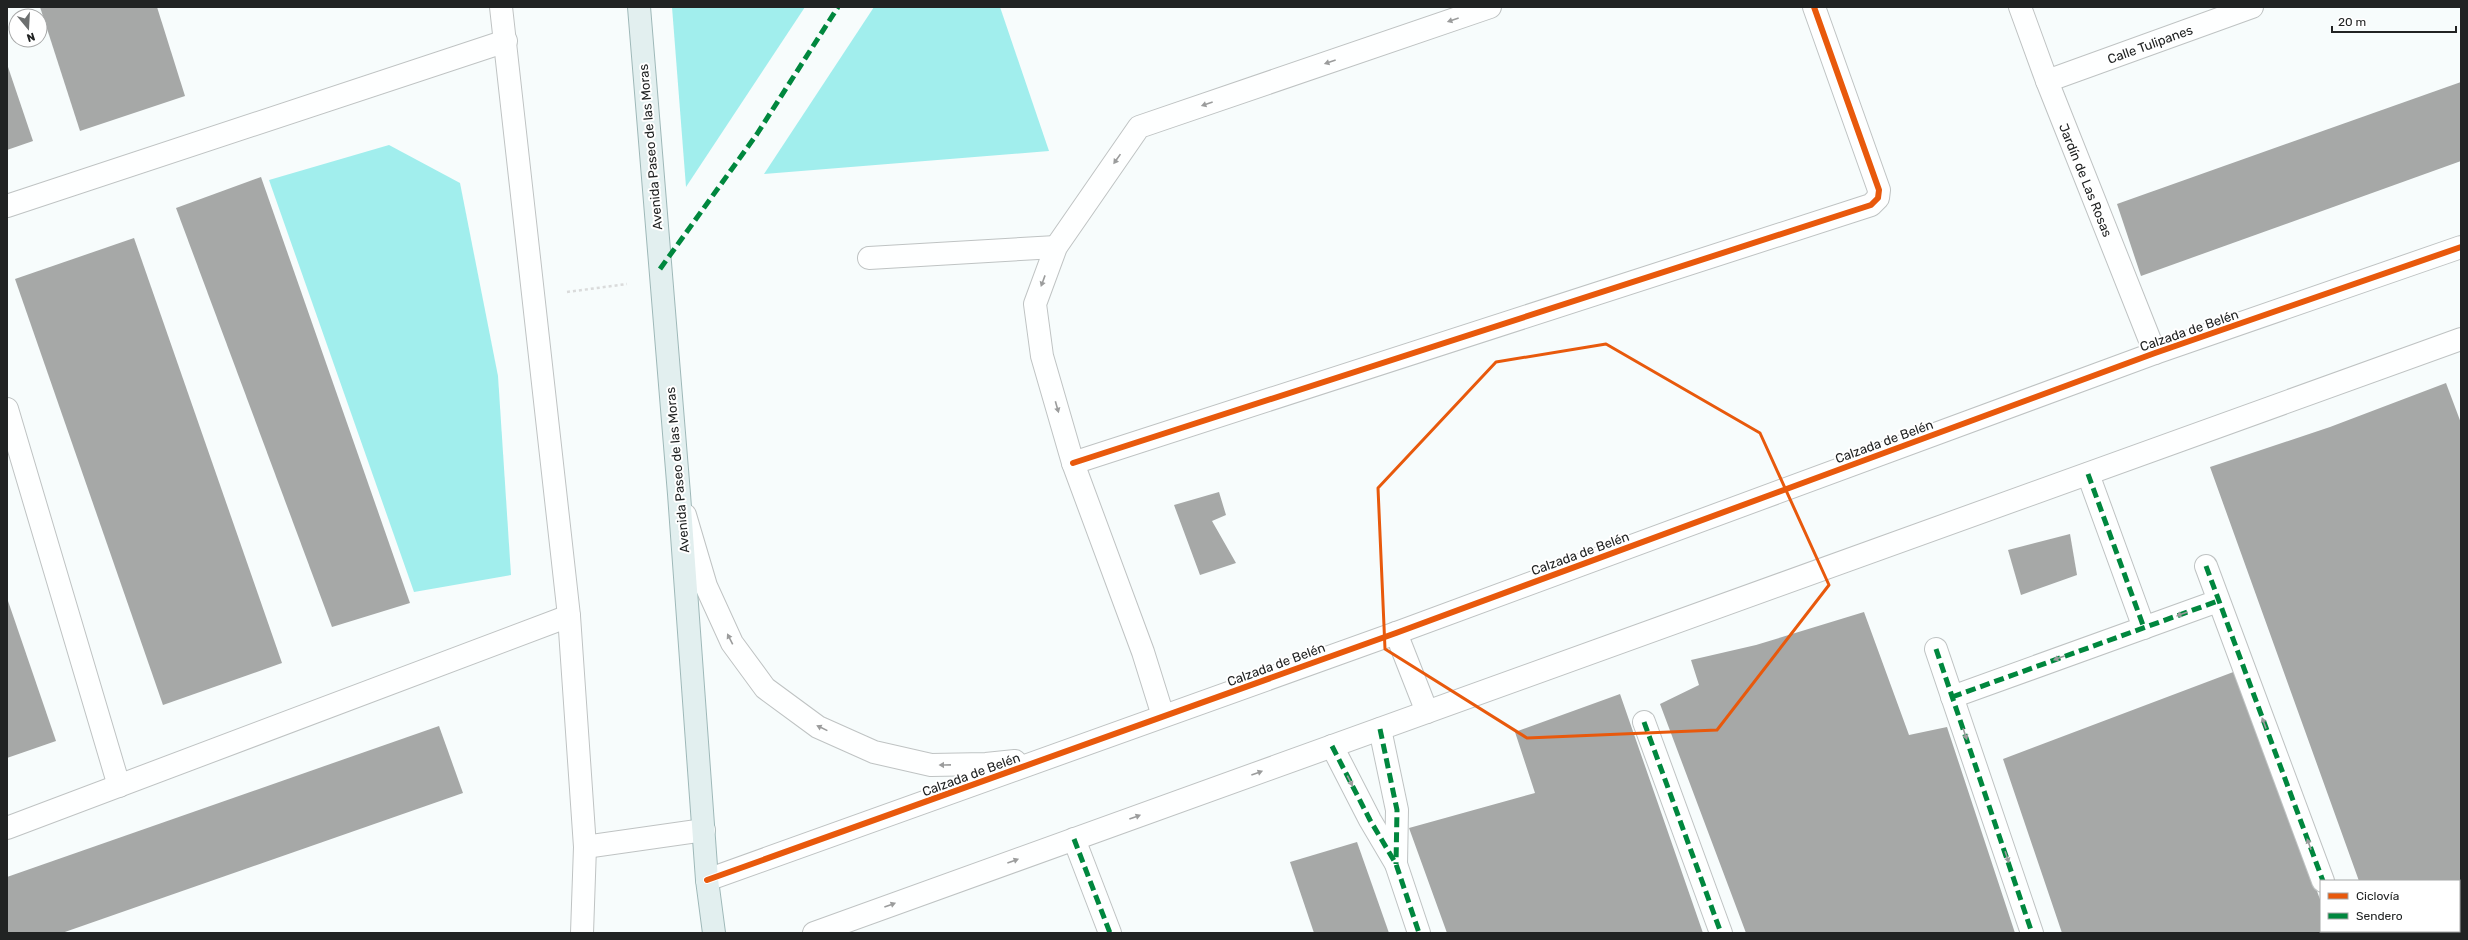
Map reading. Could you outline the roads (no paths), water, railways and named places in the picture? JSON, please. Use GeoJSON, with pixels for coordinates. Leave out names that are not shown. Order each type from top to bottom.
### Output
{"type":"FeatureCollection","features":[{"type":"Feature","properties":{"kind":"main road","name":"Avenida Paseo de las Moras"},"geometry":{"type":"LineString","coordinates":[[638,7],[662,278],[707,880],[714,933]]}},
{"type":"Feature","properties":{"kind":"street"},"geometry":{"type":"LineString","coordinates":[[501,7],[569,616],[585,847],[582,933]]}},
{"type":"Feature","properties":{"kind":"street"},"geometry":{"type":"LineString","coordinates":[[1163,716],[1143,652],[1073,463],[1042,356],[1035,304],[1056,247],[1140,127],[1490,7]]}},
{"type":"Feature","properties":{"kind":"street"},"geometry":{"type":"LineString","coordinates":[[1073,463],[1871,205],[1878,198],[1879,190],[1814,7]]}},
{"type":"Feature","properties":{"kind":"street","name":"Jardín de Las Rosas"},"geometry":{"type":"LineString","coordinates":[[2020,7],[2047,81],[2156,353]]}},
{"type":"Feature","properties":{"kind":"street","name":"Calle Tulipanes"},"geometry":{"type":"LineString","coordinates":[[2047,81],[2252,7]]}},
{"type":"Feature","properties":{"kind":"street"},"geometry":{"type":"LineString","coordinates":[[7,206],[506,41]]}},
{"type":"Feature","properties":{"kind":"street"},"geometry":{"type":"LineString","coordinates":[[869,258],[1056,247]]}},
{"type":"Feature","properties":{"kind":"street","name":"Calzada de Belén"},"geometry":{"type":"LineString","coordinates":[[707,880],[1396,633],[2156,353],[2461,247]]}},
{"type":"Feature","properties":{"kind":"street"},"geometry":{"type":"LineString","coordinates":[[814,933],[2461,339]]}},
{"type":"Feature","properties":{"kind":"street"},"geometry":{"type":"LineString","coordinates":[[7,409],[120,786]]}},
{"type":"Feature","properties":{"kind":"street"},"geometry":{"type":"LineString","coordinates":[[2088,474],[2144,628]]}},
{"type":"Feature","properties":{"kind":"street"},"geometry":{"type":"LineString","coordinates":[[679,494],[706,586],[732,643],[765,688],[818,727],[874,752],[931,765],[986,764],[1053,756]]}},
{"type":"Feature","properties":{"kind":"street"},"geometry":{"type":"LineString","coordinates":[[2206,566],[2323,880]]}},
{"type":"Feature","properties":{"kind":"street"},"geometry":{"type":"LineString","coordinates":[[1952,697],[2218,601]]}},
{"type":"Feature","properties":{"kind":"street"},"geometry":{"type":"LineString","coordinates":[[7,828],[569,616]]}},
{"type":"Feature","properties":{"kind":"street"},"geometry":{"type":"LineString","coordinates":[[1396,633],[1427,712]]}},
{"type":"Feature","properties":{"kind":"street"},"geometry":{"type":"LineString","coordinates":[[1936,649],[2032,933]]}},
{"type":"Feature","properties":{"kind":"street"},"geometry":{"type":"LineString","coordinates":[[1644,722],[1721,933]]}},
{"type":"Feature","properties":{"kind":"street"},"geometry":{"type":"LineString","coordinates":[[1380,729],[1397,810],[1396,864]]}},
{"type":"Feature","properties":{"kind":"street"},"geometry":{"type":"LineString","coordinates":[[1332,746],[1370,820],[1396,864],[1419,933]]}},
{"type":"Feature","properties":{"kind":"street"},"geometry":{"type":"LineString","coordinates":[[585,847],[704,830]]}},
{"type":"Feature","properties":{"kind":"street"},"geometry":{"type":"LineString","coordinates":[[1074,839],[1110,933]]}},
{"type":"Feature","properties":{"kind":"street"},"geometry":{"type":"LineString","coordinates":[[848,933],[870,913]]}}]}
